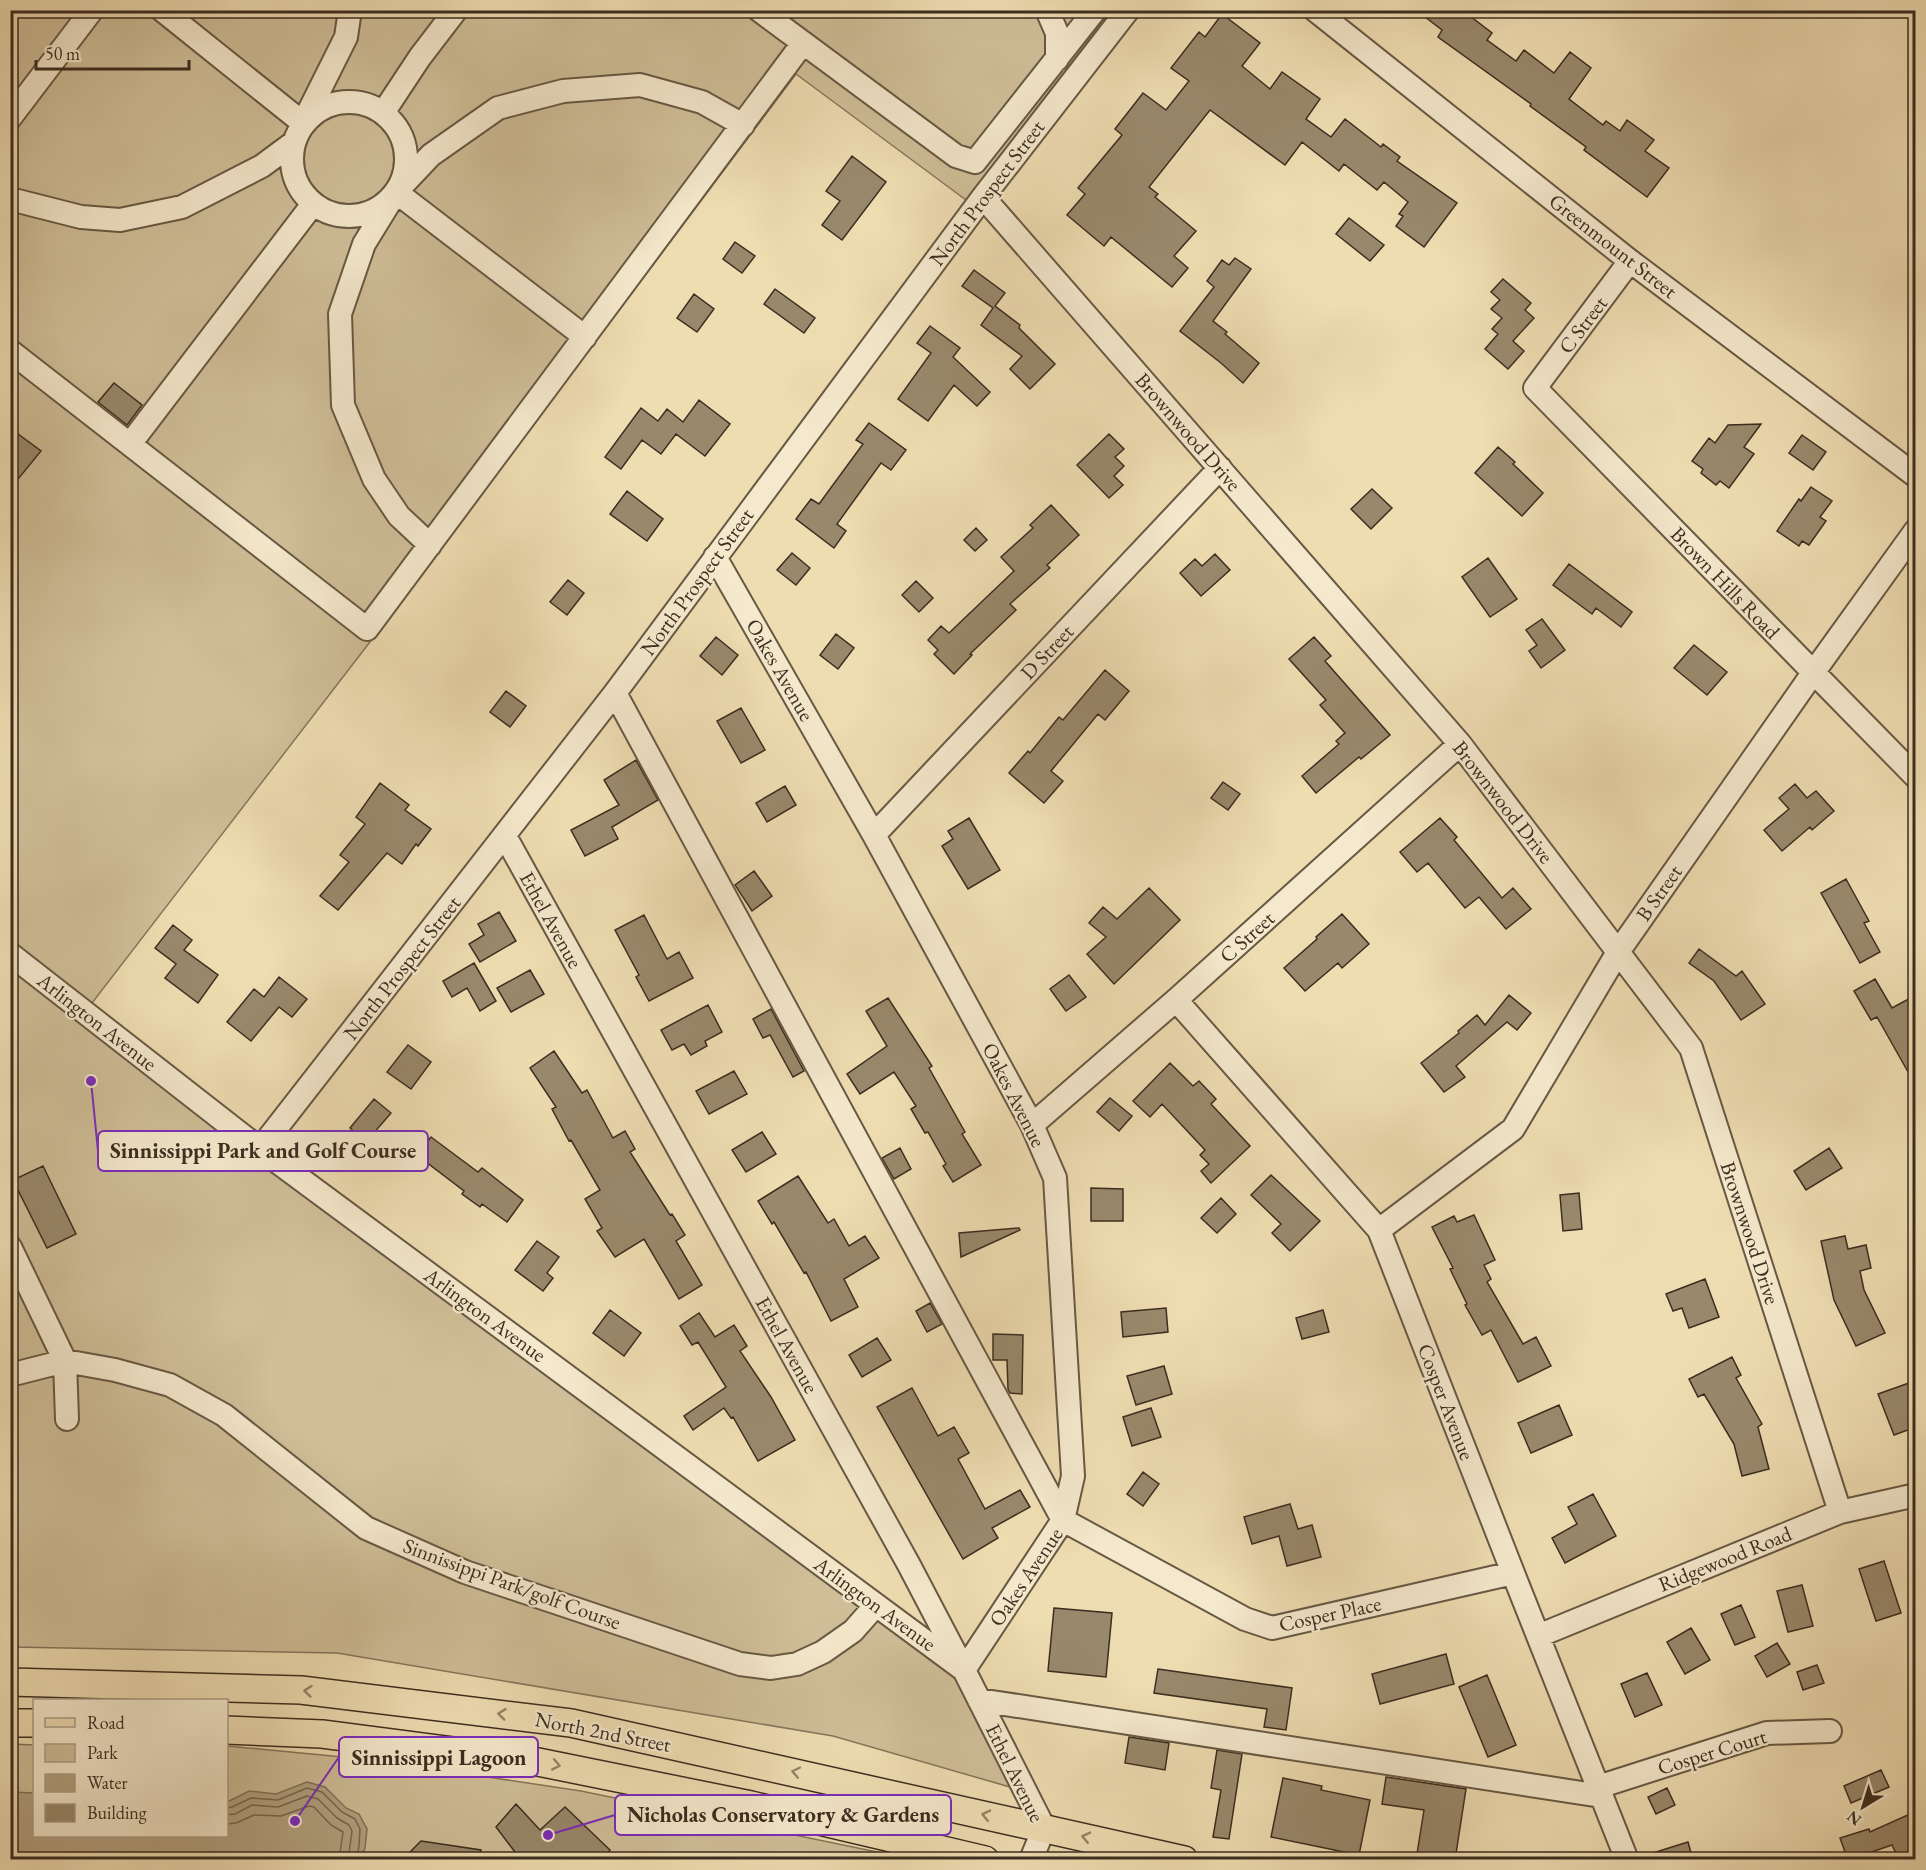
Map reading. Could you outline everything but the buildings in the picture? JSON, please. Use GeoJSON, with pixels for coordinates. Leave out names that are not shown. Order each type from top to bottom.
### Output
{"type":"FeatureCollection","features":[{"type":"Feature","properties":{"kind":"main road","name":"North 2nd Street"},"geometry":{"type":"LineString","coordinates":[[10,1682],[301,1690],[571,1723],[1184,1860]]}},
{"type":"Feature","properties":{"kind":"main road"},"geometry":{"type":"LineString","coordinates":[[10,1723],[33,1723]]}},
{"type":"Feature","properties":{"kind":"main road","name":"North 2nd Street"},"geometry":{"type":"LineString","coordinates":[[228,1730],[322,1734],[538,1762],[752,1805],[985,1860]]}},
{"type":"Feature","properties":{"kind":"street"},"geometry":{"type":"LineString","coordinates":[[10,118],[92,10]]}},
{"type":"Feature","properties":{"kind":"street"},"geometry":{"type":"LineString","coordinates":[[162,10],[303,123]]}},
{"type":"Feature","properties":{"kind":"street"},"geometry":{"type":"LineString","coordinates":[[350,10],[346,37],[293,143],[291,163],[294,178],[303,195],[319,209],[337,216],[354,217],[382,207],[431,155],[498,108],[562,91],[640,85],[702,102],[743,125]]}},
{"type":"Feature","properties":{"kind":"street"},"geometry":{"type":"LineString","coordinates":[[383,112],[420,57],[456,10]]}},
{"type":"Feature","properties":{"kind":"street"},"geometry":{"type":"LineString","coordinates":[[759,10],[956,156],[975,162],[1095,10]]}},
{"type":"Feature","properties":{"kind":"street"},"geometry":{"type":"LineString","coordinates":[[1047,10],[1057,33],[1057,59]]}},
{"type":"Feature","properties":{"kind":"street","name":"North Prospect Street"},"geometry":{"type":"LineString","coordinates":[[260,1149],[615,693],[983,197],[1128,10]]}},
{"type":"Feature","properties":{"kind":"street","name":"Greenmount Street"},"geometry":{"type":"LineString","coordinates":[[1315,10],[1630,261],[1916,476]]}},
{"type":"Feature","properties":{"kind":"street"},"geometry":{"type":"LineString","coordinates":[[10,351],[367,629],[802,43]]}},
{"type":"Feature","properties":{"kind":"street"},"geometry":{"type":"LineString","coordinates":[[303,123],[318,110],[343,101],[371,106],[383,112],[394,123],[405,145],[405,173],[364,244],[340,314],[343,405],[374,478],[399,516],[430,545]]}},
{"type":"Feature","properties":{"kind":"street"},"geometry":{"type":"LineString","coordinates":[[10,199],[81,217],[120,220],[182,207],[262,166],[293,143]]}},
{"type":"Feature","properties":{"kind":"street"},"geometry":{"type":"LineString","coordinates":[[396,192],[585,338]]}},
{"type":"Feature","properties":{"kind":"street","name":"Brownwood Drive"},"geometry":{"type":"LineString","coordinates":[[983,197],[1460,744],[1691,1048],[1840,1512]]}},
{"type":"Feature","properties":{"kind":"street"},"geometry":{"type":"LineString","coordinates":[[130,444],[312,204]]}},
{"type":"Feature","properties":{"kind":"street","name":"C Street"},"geometry":{"type":"LineString","coordinates":[[1535,388],[1630,261]]}},
{"type":"Feature","properties":{"kind":"street","name":"Brown Hills Road"},"geometry":{"type":"LineString","coordinates":[[1535,388],[1916,777]]}},
{"type":"Feature","properties":{"kind":"street","name":"D Street"},"geometry":{"type":"LineString","coordinates":[[874,835],[1220,468]]}},
{"type":"Feature","properties":{"kind":"street","name":"B Street"},"geometry":{"type":"LineString","coordinates":[[1379,1230],[1513,1129],[1618,952],[1916,530]]}},
{"type":"Feature","properties":{"kind":"street","name":"Oakes Avenue"},"geometry":{"type":"LineString","coordinates":[[716,557],[874,835],[1032,1125],[1055,1178],[1073,1476],[1063,1520],[964,1670]]}},
{"type":"Feature","properties":{"kind":"street"},"geometry":{"type":"LineString","coordinates":[[615,693],[1063,1520]]}},
{"type":"Feature","properties":{"kind":"street","name":"C Street"},"geometry":{"type":"LineString","coordinates":[[1032,1125],[1176,1000],[1460,744]]}},
{"type":"Feature","properties":{"kind":"street","name":"Ethel Avenue"},"geometry":{"type":"LineString","coordinates":[[505,836],[909,1565],[980,1700],[1044,1828],[1031,1860]]}},
{"type":"Feature","properties":{"kind":"street","name":"Arlington Avenue"},"geometry":{"type":"LineString","coordinates":[[10,954],[260,1149],[964,1670]]}},
{"type":"Feature","properties":{"kind":"street","name":"Cosper Avenue"},"geometry":{"type":"LineString","coordinates":[[1176,1000],[1379,1230],[1512,1573],[1627,1860]]}},
{"type":"Feature","properties":{"kind":"street"},"geometry":{"type":"LineString","coordinates":[[10,1247],[65,1361],[67,1419]]}},
{"type":"Feature","properties":{"kind":"street","name":"Sinnissippi Park/golf Course"},"geometry":{"type":"LineString","coordinates":[[10,1375],[65,1361],[115,1370],[170,1385],[224,1415],[366,1528],[465,1572],[740,1664],[771,1668],[797,1664],[823,1652],[853,1631],[876,1605]]}},
{"type":"Feature","properties":{"kind":"street","name":"Ridgewood Road"},"geometry":{"type":"LineString","coordinates":[[1538,1636],[1840,1512],[1916,1495]]}},
{"type":"Feature","properties":{"kind":"street","name":"Cosper Place"},"geometry":{"type":"LineString","coordinates":[[1063,1520],[1245,1619],[1272,1628],[1512,1573]]}},
{"type":"Feature","properties":{"kind":"street"},"geometry":{"type":"LineString","coordinates":[[980,1700],[1600,1792]]}},
{"type":"Feature","properties":{"kind":"street","name":"Cosper Court"},"geometry":{"type":"LineString","coordinates":[[1600,1792],[1767,1733],[1830,1731]]}},
{"type":"Feature","properties":{"kind":"path"},"geometry":{"type":"LineString","coordinates":[[379,1860],[380,1854]]}},
{"type":"Feature","properties":{"kind":"green space"},"geometry":{"type":"Polygon","coordinates":[[[11,11],[1111,11],[966,200],[796,74],[373,638],[85,1012],[964,1670],[1010,1787],[833,1736],[337,1653],[11,1647],[11,11]]]}},
{"type":"Feature","properties":{"kind":"green space"},"geometry":{"type":"Polygon","coordinates":[[[10,1744],[33,1745],[33,1837],[228,1837],[228,1746],[374,1760],[581,1791],[911,1859],[11,1859],[10,1744]]]}},
{"type":"Feature","properties":{"kind":"water"},"geometry":{"type":"Polygon","coordinates":[[[307,1782],[325,1787],[346,1808],[359,1814],[367,1829],[361,1859],[11,1859],[11,1792],[33,1793],[33,1837],[228,1837],[228,1802],[249,1791],[276,1794],[307,1782]]]}},
{"type":"Feature","properties":{"kind":"place","name":"Sinnissippi Park and Golf Course"},"geometry":{"type":"Point","coordinates":[91,1081]}},
{"type":"Feature","properties":{"kind":"place","name":"Sinnissippi Lagoon"},"geometry":{"type":"Point","coordinates":[295,1821]}},
{"type":"Feature","properties":{"kind":"place","name":"Nicholas Conservatory & Gardens"},"geometry":{"type":"Point","coordinates":[548,1835]}}]}
